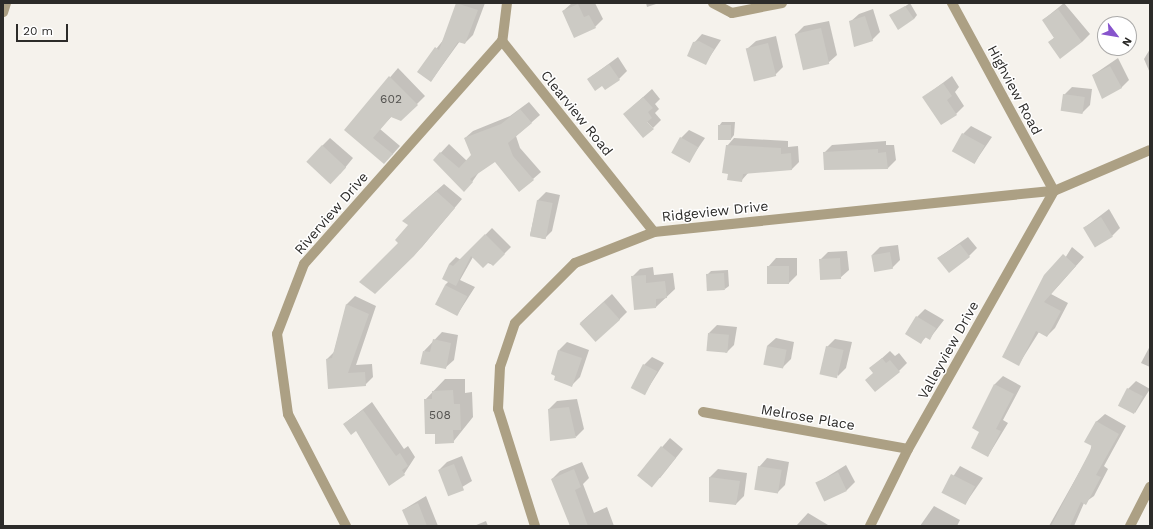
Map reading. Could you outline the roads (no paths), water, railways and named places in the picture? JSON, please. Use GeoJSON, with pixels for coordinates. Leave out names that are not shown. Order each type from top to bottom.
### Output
{"type":"FeatureCollection","features":[{"type":"Feature","properties":{"kind":"street"},"geometry":{"type":"LineString","coordinates":[[502,41],[507,3]]}},
{"type":"Feature","properties":{"kind":"street"},"geometry":{"type":"LineString","coordinates":[[712,3],[732,13],[782,3]]}},
{"type":"Feature","properties":{"kind":"street","name":"Highview Road"},"geometry":{"type":"LineString","coordinates":[[952,3],[1054,191]]}},
{"type":"Feature","properties":{"kind":"street","name":"Clearview Road"},"geometry":{"type":"LineString","coordinates":[[502,41],[654,232]]}},
{"type":"Feature","properties":{"kind":"street","name":"Riverview Drive"},"geometry":{"type":"LineString","coordinates":[[346,526],[288,414],[277,334],[304,264],[502,41]]}},
{"type":"Feature","properties":{"kind":"street","name":"Ridgeview Drive"},"geometry":{"type":"LineString","coordinates":[[534,526],[498,409],[500,367],[515,323],[575,263],[654,232],[1054,191],[1150,150]]}},
{"type":"Feature","properties":{"kind":"street","name":"Valleyview Drive"},"geometry":{"type":"LineString","coordinates":[[870,526],[908,449],[1054,191]]}},
{"type":"Feature","properties":{"kind":"street","name":"Melrose Place"},"geometry":{"type":"LineString","coordinates":[[703,412],[908,449]]}},
{"type":"Feature","properties":{"kind":"street"},"geometry":{"type":"LineString","coordinates":[[1130,526],[1150,487]]}},
{"type":"Feature","properties":{"kind":"lane"},"geometry":{"type":"LineString","coordinates":[[3,12],[6,3]]}}]}
